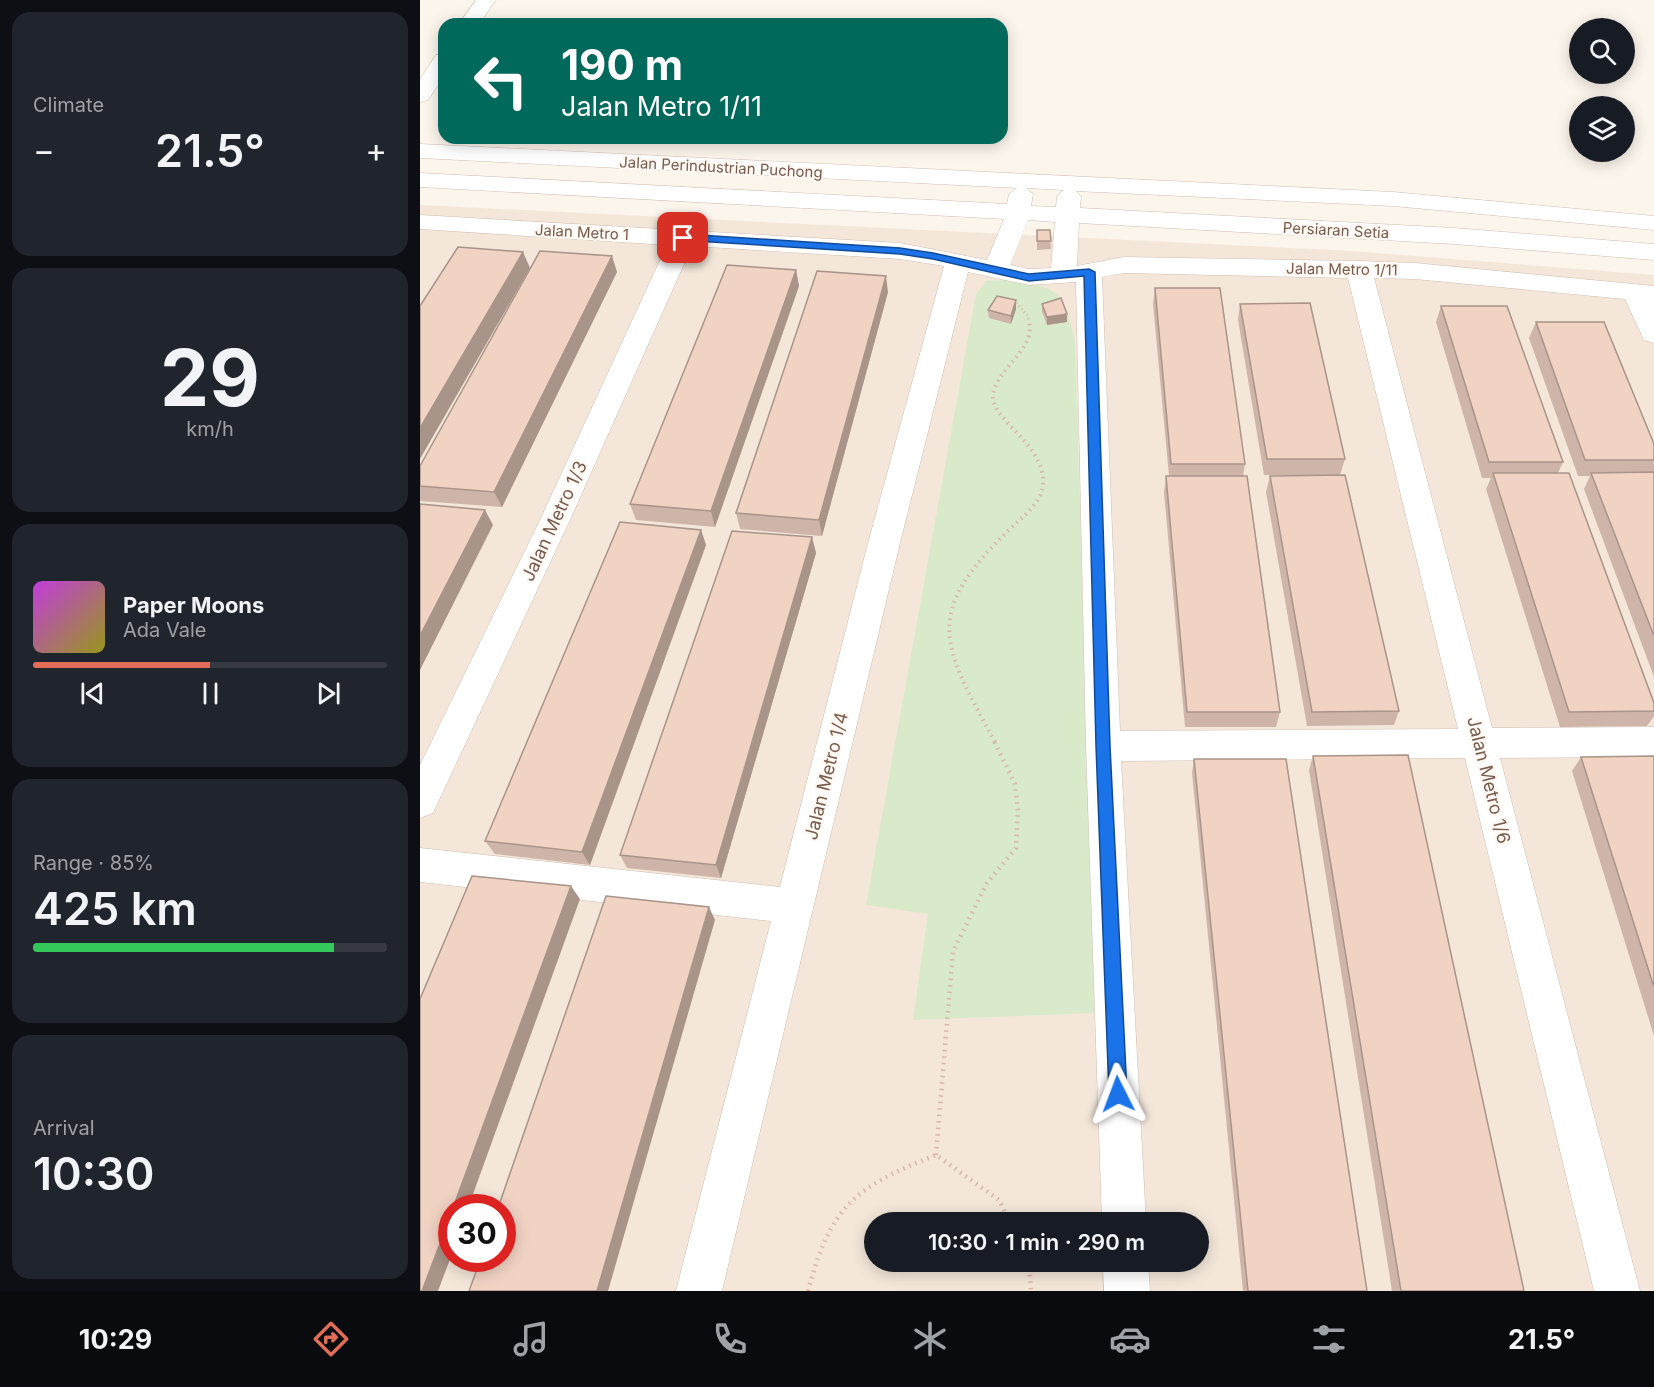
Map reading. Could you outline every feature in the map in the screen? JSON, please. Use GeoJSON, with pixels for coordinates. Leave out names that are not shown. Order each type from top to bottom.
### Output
{"type":"FeatureCollection","features":[{"type":"Feature","properties":{"kind":"street"},"geometry":{"type":"LineString","coordinates":[[473,18],[486,0]]}},
{"type":"Feature","properties":{"kind":"street"},"geometry":{"type":"LineString","coordinates":[[420,95],[438,69]]}},
{"type":"Feature","properties":{"kind":"street","name":"Jalan Perindustrian Puchong"},"geometry":{"type":"LineString","coordinates":[[420,151],[1023,183]]}},
{"type":"Feature","properties":{"kind":"street","name":"Jalan Perindustrian Puchong"},"geometry":{"type":"LineString","coordinates":[[420,180],[1066,227]]}},
{"type":"Feature","properties":{"kind":"street"},"geometry":{"type":"LineString","coordinates":[[995,271],[1014,225],[1023,183]]}},
{"type":"Feature","properties":{"kind":"street","name":"Persiaran Setia"},"geometry":{"type":"LineString","coordinates":[[1023,183],[1393,200],[1654,223]]}},
{"type":"Feature","properties":{"kind":"street"},"geometry":{"type":"LineString","coordinates":[[1070,185],[1066,227],[1076,274],[1103,746],[1124,1212]]}},
{"type":"Feature","properties":{"kind":"street","name":"Persiaran Setia"},"geometry":{"type":"LineString","coordinates":[[1066,227],[1454,236],[1654,252]]}},
{"type":"Feature","properties":{"kind":"street","name":"Jalan Metro 1"},"geometry":{"type":"LineString","coordinates":[[424,228],[683,238],[900,251],[1029,277]]}},
{"type":"Feature","properties":{"kind":"street","name":"Jalan Metro 1/3"},"geometry":{"type":"LineString","coordinates":[[420,802],[555,520],[683,238]]}},
{"type":"Feature","properties":{"kind":"street","name":"Jalan Metro 1/4"},"geometry":{"type":"LineString","coordinates":[[699,1291],[883,547],[958,261]]}},
{"type":"Feature","properties":{"kind":"street","name":"Jalan Metro 1/11"},"geometry":{"type":"LineString","coordinates":[[1029,277],[1076,274],[1124,266],[1359,269],[1415,271],[1644,293]]}},
{"type":"Feature","properties":{"kind":"street","name":"Jalan Metro 1/6"},"geometry":{"type":"LineString","coordinates":[[1359,269],[1617,1291]]}},
{"type":"Feature","properties":{"kind":"street"},"geometry":{"type":"LineString","coordinates":[[1644,293],[1654,334]]}},
{"type":"Feature","properties":{"kind":"street"},"geometry":{"type":"LineString","coordinates":[[1103,746],[1654,742]]}},
{"type":"Feature","properties":{"kind":"street"},"geometry":{"type":"LineString","coordinates":[[420,865],[794,906]]}},
{"type":"Feature","properties":{"kind":"street"},"geometry":{"type":"LineString","coordinates":[[1126,1272],[1127,1291]]}},
{"type":"Feature","properties":{"kind":"path"},"geometry":{"type":"LineString","coordinates":[[936,1155],[953,951],[987,883],[1016,848],[1014,778],[966,689],[947,628],[950,609],[965,583],[1040,496],[1044,477],[1034,455],[1017,431],[1002,418],[993,401],[994,386],[1017,359],[1031,328],[1025,309],[1011,298]]}},
{"type":"Feature","properties":{"kind":"path"},"geometry":{"type":"LineString","coordinates":[[936,1155],[999,1200],[1005,1212]]}},
{"type":"Feature","properties":{"kind":"path"},"geometry":{"type":"LineString","coordinates":[[808,1291],[823,1239],[853,1197],[889,1175],[936,1155]]}},
{"type":"Feature","properties":{"kind":"path"},"geometry":{"type":"LineString","coordinates":[[1030,1272],[1031,1291]]}},
{"type":"Feature","properties":{"kind":"shaded area"},"geometry":{"type":"Polygon","coordinates":[[[420,205],[1351,251],[1654,275],[1654,1291],[420,1291],[420,205]]]}},
{"type":"Feature","properties":{"kind":"green space"},"geometry":{"type":"Polygon","coordinates":[[[1005,280],[1048,288],[1056,294],[1068,312],[1075,343],[1096,1013],[913,1020],[928,914],[866,905],[976,294],[986,281],[1005,280]]]}},
{"type":"Feature","properties":{"kind":"building"},"geometry":{"type":"Polygon","coordinates":[[[1037,230],[1050,230],[1051,241],[1037,241],[1037,230]]]}},
{"type":"Feature","properties":{"kind":"building"},"geometry":{"type":"Polygon","coordinates":[[[458,247],[523,252],[420,428],[420,306],[458,247]]]}},
{"type":"Feature","properties":{"kind":"building"},"geometry":{"type":"Polygon","coordinates":[[[540,251],[612,256],[494,492],[420,486],[420,466],[540,251]]]}},
{"type":"Feature","properties":{"kind":"building"},"geometry":{"type":"Polygon","coordinates":[[[727,265],[796,270],[711,511],[630,504],[727,265]]]}},
{"type":"Feature","properties":{"kind":"building"},"geometry":{"type":"Polygon","coordinates":[[[817,271],[886,276],[819,520],[736,513],[817,271]]]}},
{"type":"Feature","properties":{"kind":"building"},"geometry":{"type":"Polygon","coordinates":[[[1155,288],[1220,288],[1245,464],[1171,464],[1155,288]]]}},
{"type":"Feature","properties":{"kind":"building"},"geometry":{"type":"Polygon","coordinates":[[[997,296],[1016,300],[1011,316],[988,310],[997,296]]]}},
{"type":"Feature","properties":{"kind":"building"},"geometry":{"type":"Polygon","coordinates":[[[1061,298],[1067,314],[1047,317],[1042,304],[1061,298]]]}},
{"type":"Feature","properties":{"kind":"building"},"geometry":{"type":"Polygon","coordinates":[[[1310,303],[1345,459],[1267,459],[1240,304],[1310,303]]]}},
{"type":"Feature","properties":{"kind":"building"},"geometry":{"type":"Polygon","coordinates":[[[1441,306],[1507,306],[1563,462],[1489,462],[1441,306]]]}},
{"type":"Feature","properties":{"kind":"building"},"geometry":{"type":"Polygon","coordinates":[[[1536,322],[1604,322],[1654,444],[1654,460],[1585,460],[1536,322]]]}},
{"type":"Feature","properties":{"kind":"building"},"geometry":{"type":"Polygon","coordinates":[[[1654,472],[1654,636],[1591,473],[1654,472]]]}},
{"type":"Feature","properties":{"kind":"building"},"geometry":{"type":"Polygon","coordinates":[[[1493,473],[1569,473],[1654,703],[1654,711],[1569,712],[1493,473]]]}},
{"type":"Feature","properties":{"kind":"building"},"geometry":{"type":"Polygon","coordinates":[[[1345,475],[1399,711],[1312,712],[1270,476],[1345,475]]]}},
{"type":"Feature","properties":{"kind":"building"},"geometry":{"type":"Polygon","coordinates":[[[1166,476],[1247,476],[1280,712],[1187,712],[1166,476]]]}},
{"type":"Feature","properties":{"kind":"building"},"geometry":{"type":"Polygon","coordinates":[[[420,504],[485,510],[420,636],[420,504]]]}},
{"type":"Feature","properties":{"kind":"building"},"geometry":{"type":"Polygon","coordinates":[[[620,522],[701,530],[582,852],[485,841],[620,522]]]}},
{"type":"Feature","properties":{"kind":"building"},"geometry":{"type":"Polygon","coordinates":[[[732,531],[812,537],[716,865],[620,855],[732,531]]]}},
{"type":"Feature","properties":{"kind":"building"},"geometry":{"type":"Polygon","coordinates":[[[1408,755],[1524,1291],[1401,1291],[1313,756],[1408,755]]]}},
{"type":"Feature","properties":{"kind":"building"},"geometry":{"type":"Polygon","coordinates":[[[1654,756],[1654,987],[1581,757],[1654,756]]]}},
{"type":"Feature","properties":{"kind":"building"},"geometry":{"type":"Polygon","coordinates":[[[1194,759],[1286,759],[1367,1291],[1248,1291],[1194,759]]]}},
{"type":"Feature","properties":{"kind":"building"},"geometry":{"type":"Polygon","coordinates":[[[472,876],[571,886],[458,1194],[438,1194],[438,1249],[422,1291],[420,1291],[420,999],[472,876]]]}},
{"type":"Feature","properties":{"kind":"building"},"geometry":{"type":"Polygon","coordinates":[[[606,896],[709,907],[597,1291],[469,1291],[476,1272],[516,1272],[516,1194],[503,1194],[606,896]]]}},
{"type":"Feature","properties":{"kind":"route"},"geometry":{"type":"LineString","coordinates":[[683,238],[900,251],[1029,277],[1063,276],[1089,272],[1103,746],[1118,1094]]}}]}
